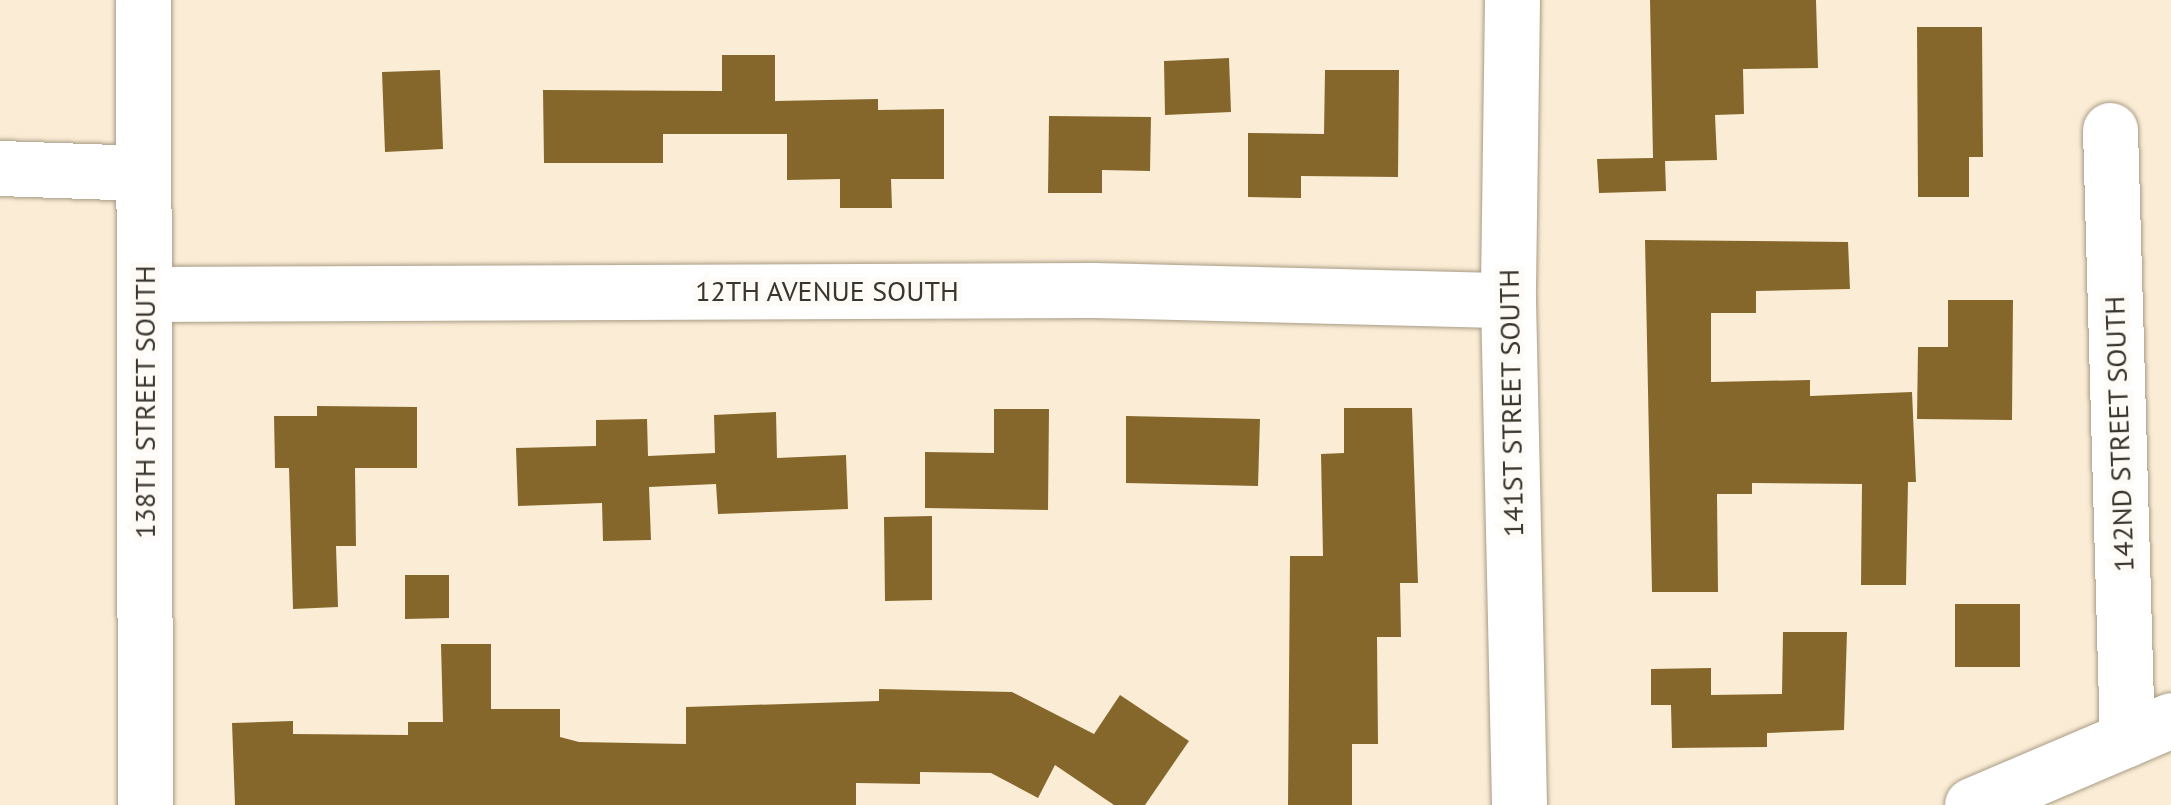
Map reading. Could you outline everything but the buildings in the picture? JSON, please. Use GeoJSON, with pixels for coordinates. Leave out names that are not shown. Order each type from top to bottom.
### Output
{"type":"FeatureCollection","features":[{"type":"Feature","properties":{"kind":"street","name":"138TH STREET SOUTH"},"geometry":{"type":"LineString","coordinates":[[144,0],[146,805]]}},
{"type":"Feature","properties":{"kind":"street","name":"141ST STREET SOUTH"},"geometry":{"type":"LineString","coordinates":[[1512,0],[1508,300],[1519,805]]}},
{"type":"Feature","properties":{"kind":"street","name":"142ND STREET SOUTH"},"geometry":{"type":"LineString","coordinates":[[2110,130],[2149,729]]}},
{"type":"Feature","properties":{"kind":"street"},"geometry":{"type":"LineString","coordinates":[[0,168],[142,173]]}},
{"type":"Feature","properties":{"kind":"street","name":"12TH AVENUE SOUTH"},"geometry":{"type":"LineString","coordinates":[[145,294],[1093,290],[1508,300]]}},
{"type":"Feature","properties":{"kind":"street"},"geometry":{"type":"LineString","coordinates":[[1972,805],[2149,729]]}}]}
